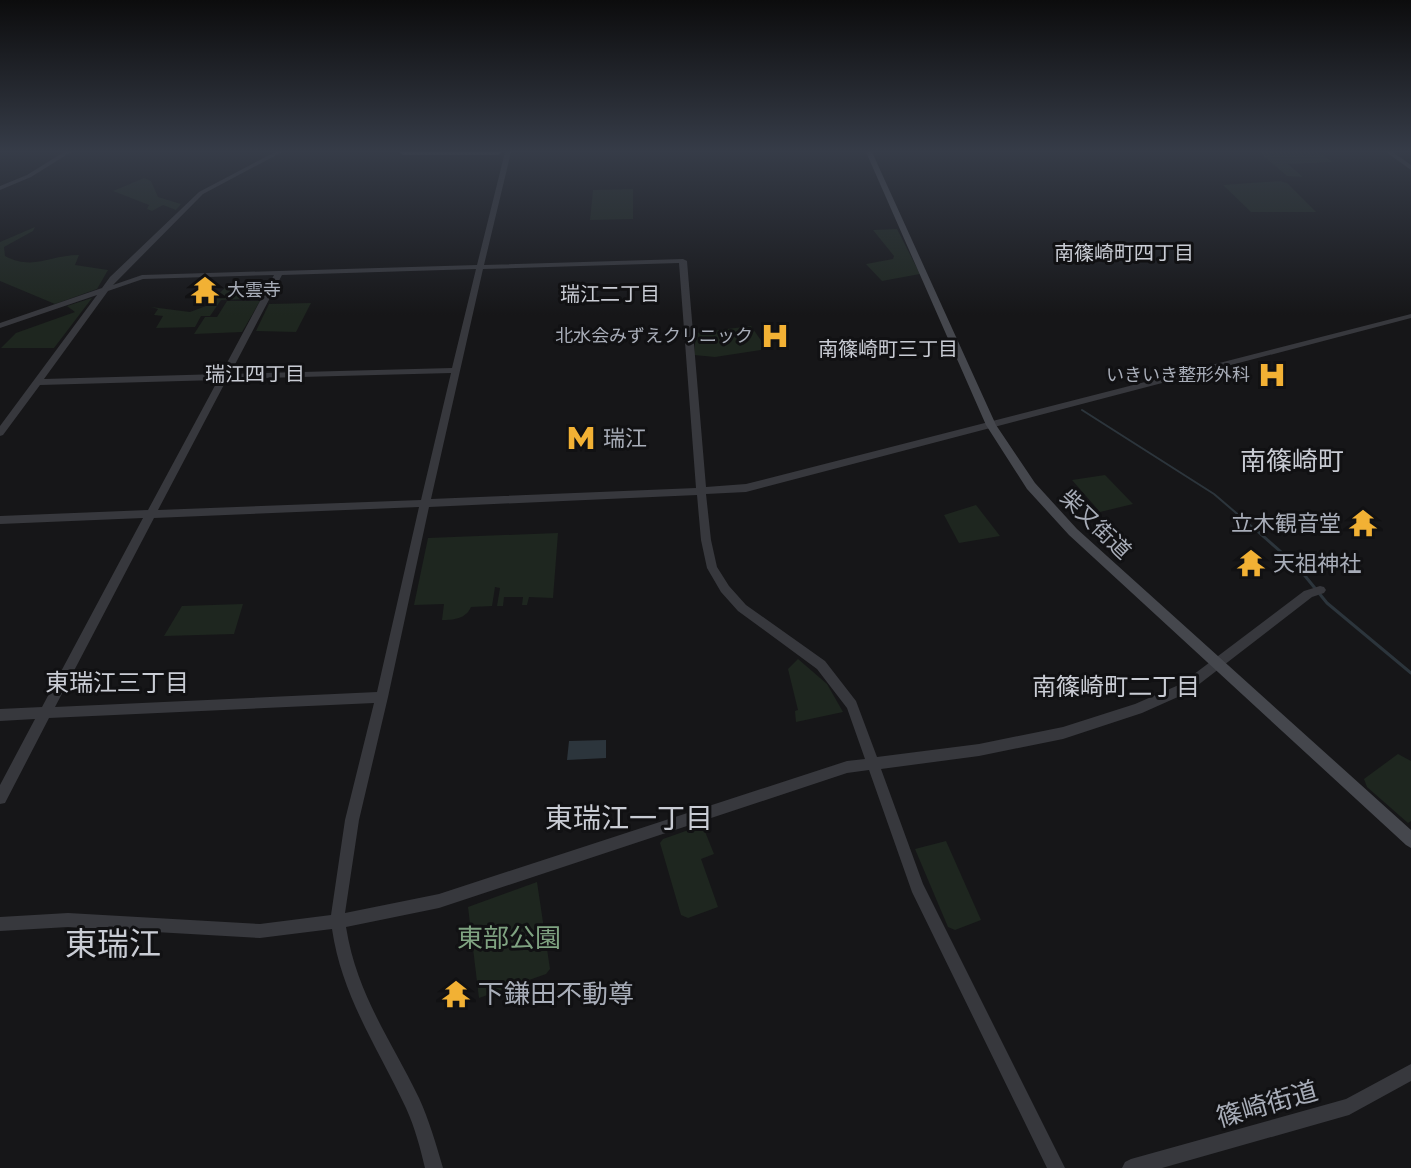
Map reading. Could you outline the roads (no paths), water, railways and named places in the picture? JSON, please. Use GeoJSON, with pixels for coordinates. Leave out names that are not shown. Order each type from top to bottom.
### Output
{"type":"FeatureCollection","features":[{"type":"Feature","properties":{"kind":"main road","name":"柴又街道"},"geometry":{"type":"LineString","coordinates":[[893,207],[991,425],[1048,507],[1411,840]]}},
{"type":"Feature","properties":{"kind":"street"},"geometry":{"type":"LineString","coordinates":[[0,433],[103,291],[187,207]]}},
{"type":"Feature","properties":{"kind":"street"},"geometry":{"type":"LineString","coordinates":[[434,1168],[431,1152],[411,1104],[355,992],[344,960],[338,922],[352,805],[382,697],[495,207]]}},
{"type":"Feature","properties":{"kind":"street"},"geometry":{"type":"LineString","coordinates":[[0,326],[142,277],[683,261],[707,549],[712,568],[723,587],[742,608],[804,651],[833,678],[859,721],[917,887],[1056,1168]]}},
{"type":"Feature","properties":{"kind":"street"},"geometry":{"type":"LineString","coordinates":[[0,798],[278,275]]}},
{"type":"Feature","properties":{"kind":"street"},"geometry":{"type":"LineString","coordinates":[[0,520],[746,488],[1411,316]]}},
{"type":"Feature","properties":{"kind":"street"},"geometry":{"type":"LineString","coordinates":[[39,382],[457,370]]}},
{"type":"Feature","properties":{"kind":"street"},"geometry":{"type":"LineString","coordinates":[[0,924],[68,920],[260,931],[338,922],[465,894],[807,778],[873,762],[979,750],[1063,733],[1161,700],[1185,688],[1318,590]]}},
{"type":"Feature","properties":{"kind":"street"},"geometry":{"type":"LineString","coordinates":[[0,715],[382,697]]}},
{"type":"Feature","properties":{"kind":"street","name":"篠崎街道"},"geometry":{"type":"LineString","coordinates":[[1131,1168],[1349,1107],[1411,1072]]}},
{"type":"Feature","properties":{"kind":"waterway"},"geometry":{"type":"LineString","coordinates":[[1082,410],[1214,494],[1256,530]]}},
{"type":"Feature","properties":{"kind":"waterway"},"geometry":{"type":"LineString","coordinates":[[1254,528],[1297,566],[1327,603],[1411,673]]}},
{"type":"Feature","properties":{"kind":"place","name":"大雲寺"},"geometry":{"type":"Point","coordinates":[205,290]}},
{"type":"Feature","properties":{"kind":"place","name":"北水会みずえクリニック"},"geometry":{"type":"Point","coordinates":[775,336]}},
{"type":"Feature","properties":{"kind":"place","name":"いきいき整形外科"},"geometry":{"type":"Point","coordinates":[1272,375]}},
{"type":"Feature","properties":{"kind":"place","name":"瑞江"},"geometry":{"type":"Point","coordinates":[581,438]}},
{"type":"Feature","properties":{"kind":"place","name":"立木観音堂"},"geometry":{"type":"Point","coordinates":[1363,523]}},
{"type":"Feature","properties":{"kind":"place","name":"天祖神社"},"geometry":{"type":"Point","coordinates":[1251,563]}},
{"type":"Feature","properties":{"kind":"place","name":"下鎌田不動尊"},"geometry":{"type":"Point","coordinates":[456,994]}},
{"type":"Feature","properties":{"kind":"district","name":"南篠崎町四丁目"},"geometry":{"type":"Point","coordinates":[1124,253]}},
{"type":"Feature","properties":{"kind":"district","name":"瑞江二丁目"},"geometry":{"type":"Point","coordinates":[610,294]}},
{"type":"Feature","properties":{"kind":"district","name":"南篠崎町三丁目"},"geometry":{"type":"Point","coordinates":[888,349]}},
{"type":"Feature","properties":{"kind":"district","name":"瑞江四丁目"},"geometry":{"type":"Point","coordinates":[255,374]}},
{"type":"Feature","properties":{"kind":"district","name":"南篠崎町"},"geometry":{"type":"Point","coordinates":[1292,461]}},
{"type":"Feature","properties":{"kind":"district","name":"東瑞江三丁目"},"geometry":{"type":"Point","coordinates":[117,683]}},
{"type":"Feature","properties":{"kind":"district","name":"南篠崎町二丁目"},"geometry":{"type":"Point","coordinates":[1116,687]}},
{"type":"Feature","properties":{"kind":"district","name":"東瑞江一丁目"},"geometry":{"type":"Point","coordinates":[629,818]}},
{"type":"Feature","properties":{"kind":"district","name":"東瑞江"},"geometry":{"type":"Point","coordinates":[113,944]}},
{"type":"Feature","properties":{"kind":"park label","name":"東部公園"},"geometry":{"type":"Point","coordinates":[509,938]}}]}
